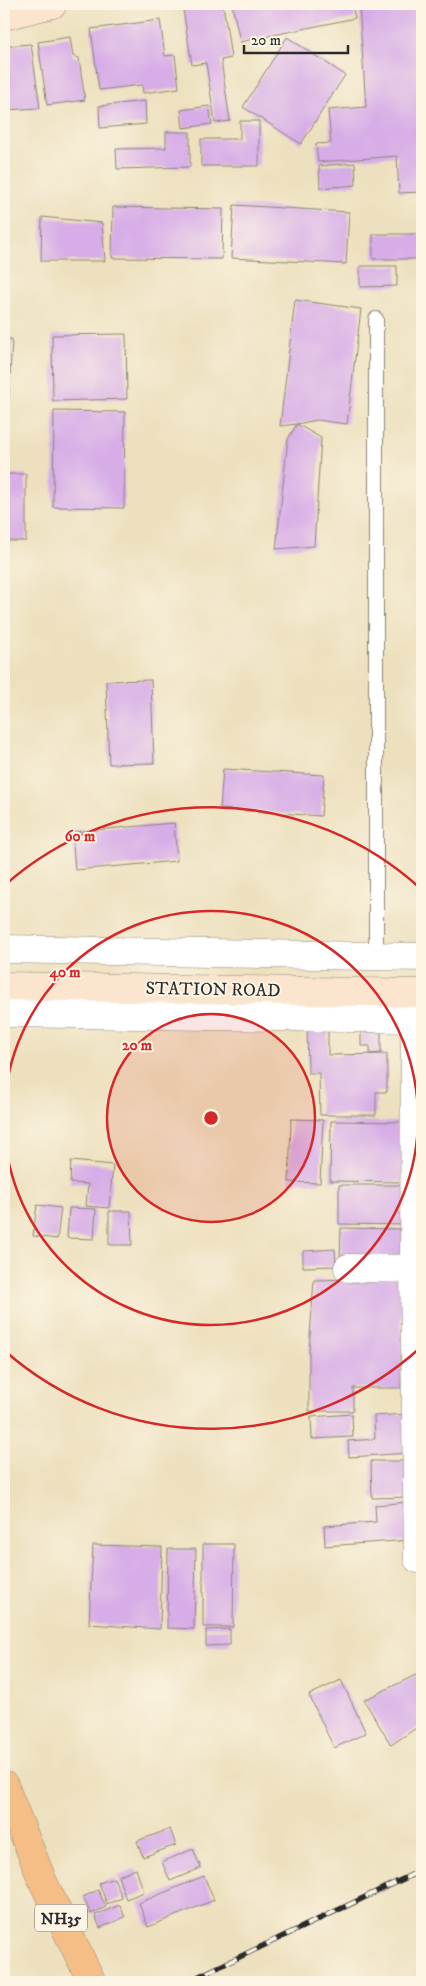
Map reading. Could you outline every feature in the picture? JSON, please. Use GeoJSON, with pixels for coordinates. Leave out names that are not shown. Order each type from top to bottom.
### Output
{"type":"FeatureCollection","features":[{"type":"Feature","properties":{"kind":"highway","name":"NH35"},"geometry":{"type":"LineString","coordinates":[[4,1785],[31,1853],[92,1982]]}},
{"type":"Feature","properties":{"kind":"main road"},"geometry":{"type":"LineString","coordinates":[[7,11],[53,4]]}},
{"type":"Feature","properties":{"kind":"main road","name":"STATION ROAD"},"geometry":{"type":"LineString","coordinates":[[4,986],[422,994]]}},
{"type":"Feature","properties":{"kind":"street"},"geometry":{"type":"LineString","coordinates":[[4,949],[422,957]]}},
{"type":"Feature","properties":{"kind":"street"},"geometry":{"type":"LineString","coordinates":[[4,1013],[419,1019],[418,1559]]}},
{"type":"Feature","properties":{"kind":"street"},"geometry":{"type":"LineString","coordinates":[[348,1268],[418,1269]]}},
{"type":"Feature","properties":{"kind":"lane"},"geometry":{"type":"LineString","coordinates":[[376,319],[376,956]]}},
{"type":"Feature","properties":{"kind":"building"},"geometry":{"type":"Polygon","coordinates":[[[223,4],[231,58],[221,60],[230,121],[215,123],[206,63],[192,65],[183,9],[223,4]]]}},
{"type":"Feature","properties":{"kind":"building"},"geometry":{"type":"Polygon","coordinates":[[[232,4],[352,4],[355,18],[240,42],[232,4]]]}},
{"type":"Feature","properties":{"kind":"building"},"geometry":{"type":"Polygon","coordinates":[[[359,4],[422,4],[422,192],[399,193],[397,156],[318,162],[316,144],[331,143],[328,110],[366,107],[359,4]]]}},
{"type":"Feature","properties":{"kind":"building"},"geometry":{"type":"Polygon","coordinates":[[[160,20],[165,56],[175,55],[179,88],[143,93],[142,85],[99,90],[91,29],[160,20]]]}},
{"type":"Feature","properties":{"kind":"building"},"geometry":{"type":"Polygon","coordinates":[[[70,37],[73,56],[79,58],[85,100],[47,105],[38,42],[70,37]]]}},
{"type":"Feature","properties":{"kind":"building"},"geometry":{"type":"Polygon","coordinates":[[[287,37],[345,75],[301,144],[243,107],[287,37]]]}},
{"type":"Feature","properties":{"kind":"building"},"geometry":{"type":"Polygon","coordinates":[[[31,44],[40,108],[4,110],[4,46],[31,44]]]}},
{"type":"Feature","properties":{"kind":"building"},"geometry":{"type":"Polygon","coordinates":[[[145,101],[146,124],[100,128],[99,106],[145,101]]]}},
{"type":"Feature","properties":{"kind":"building"},"geometry":{"type":"Polygon","coordinates":[[[209,106],[212,124],[183,128],[181,110],[209,106]]]}},
{"type":"Feature","properties":{"kind":"building"},"geometry":{"type":"Polygon","coordinates":[[[240,121],[259,121],[259,166],[201,166],[201,139],[240,139],[240,121]]]}},
{"type":"Feature","properties":{"kind":"building"},"geometry":{"type":"Polygon","coordinates":[[[166,132],[190,132],[190,167],[117,169],[116,149],[166,148],[166,132]]]}},
{"type":"Feature","properties":{"kind":"building"},"geometry":{"type":"Polygon","coordinates":[[[355,163],[356,185],[320,188],[319,166],[355,163]]]}},
{"type":"Feature","properties":{"kind":"building"},"geometry":{"type":"Polygon","coordinates":[[[234,205],[349,212],[346,264],[231,258],[234,205]]]}},
{"type":"Feature","properties":{"kind":"building"},"geometry":{"type":"Polygon","coordinates":[[[113,207],[223,209],[222,259],[112,258],[113,207]]]}},
{"type":"Feature","properties":{"kind":"building"},"geometry":{"type":"Polygon","coordinates":[[[42,217],[102,223],[105,261],[41,261],[42,217]]]}},
{"type":"Feature","properties":{"kind":"building"},"geometry":{"type":"Polygon","coordinates":[[[373,234],[422,234],[422,259],[373,259],[373,234]]]}},
{"type":"Feature","properties":{"kind":"building"},"geometry":{"type":"Polygon","coordinates":[[[360,266],[397,266],[397,286],[360,287],[360,266]]]}},
{"type":"Feature","properties":{"kind":"building"},"geometry":{"type":"Polygon","coordinates":[[[295,300],[361,309],[347,424],[317,420],[280,426],[295,300]]]}},
{"type":"Feature","properties":{"kind":"building"},"geometry":{"type":"Polygon","coordinates":[[[126,334],[127,399],[53,401],[52,335],[126,334]]]}},
{"type":"Feature","properties":{"kind":"building"},"geometry":{"type":"Polygon","coordinates":[[[4,339],[12,339],[8,413],[4,413],[4,339]]]}},
{"type":"Feature","properties":{"kind":"building"},"geometry":{"type":"Polygon","coordinates":[[[54,411],[125,412],[124,508],[53,507],[54,411]]]}},
{"type":"Feature","properties":{"kind":"building"},"geometry":{"type":"Polygon","coordinates":[[[297,424],[321,438],[314,546],[276,549],[288,439],[297,424]]]}},
{"type":"Feature","properties":{"kind":"building"},"geometry":{"type":"Polygon","coordinates":[[[4,474],[26,474],[26,541],[4,541],[4,474]]]}},
{"type":"Feature","properties":{"kind":"building"},"geometry":{"type":"Polygon","coordinates":[[[151,680],[154,763],[109,764],[106,681],[151,680]]]}},
{"type":"Feature","properties":{"kind":"building"},"geometry":{"type":"Polygon","coordinates":[[[223,769],[324,775],[321,816],[220,809],[223,769]]]}},
{"type":"Feature","properties":{"kind":"building"},"geometry":{"type":"Polygon","coordinates":[[[174,823],[177,861],[75,870],[72,832],[174,823]]]}},
{"type":"Feature","properties":{"kind":"building"},"geometry":{"type":"Polygon","coordinates":[[[361,1019],[381,1019],[381,1053],[370,1054],[370,1046],[361,1046],[361,1019]]]}},
{"type":"Feature","properties":{"kind":"building"},"geometry":{"type":"Polygon","coordinates":[[[307,1023],[328,1023],[328,1055],[387,1054],[387,1092],[376,1092],[376,1115],[320,1115],[319,1073],[308,1073],[307,1023]]]}},
{"type":"Feature","properties":{"kind":"building"},"geometry":{"type":"Polygon","coordinates":[[[291,1119],[323,1120],[320,1183],[289,1182],[291,1119]]]}},
{"type":"Feature","properties":{"kind":"building"},"geometry":{"type":"Polygon","coordinates":[[[331,1121],[405,1122],[404,1182],[330,1181],[331,1121]]]}},
{"type":"Feature","properties":{"kind":"building"},"geometry":{"type":"Polygon","coordinates":[[[71,1161],[113,1165],[109,1208],[86,1206],[88,1184],[70,1183],[71,1161]]]}},
{"type":"Feature","properties":{"kind":"building"},"geometry":{"type":"Polygon","coordinates":[[[339,1185],[408,1185],[408,1225],[339,1224],[339,1185]]]}},
{"type":"Feature","properties":{"kind":"building"},"geometry":{"type":"Polygon","coordinates":[[[37,1205],[61,1208],[57,1239],[33,1236],[37,1205]]]}},
{"type":"Feature","properties":{"kind":"building"},"geometry":{"type":"Polygon","coordinates":[[[69,1208],[96,1209],[94,1239],[67,1238],[69,1208]]]}},
{"type":"Feature","properties":{"kind":"building"},"geometry":{"type":"Polygon","coordinates":[[[109,1211],[131,1211],[132,1245],[109,1245],[109,1211]]]}},
{"type":"Feature","properties":{"kind":"building"},"geometry":{"type":"Polygon","coordinates":[[[341,1228],[405,1229],[405,1260],[340,1259],[341,1228]]]}},
{"type":"Feature","properties":{"kind":"building"},"geometry":{"type":"Polygon","coordinates":[[[335,1249],[336,1266],[303,1267],[303,1251],[335,1249]]]}},
{"type":"Feature","properties":{"kind":"building"},"geometry":{"type":"Polygon","coordinates":[[[402,1278],[401,1388],[353,1388],[353,1411],[309,1411],[309,1350],[314,1280],[402,1278]]]}},
{"type":"Feature","properties":{"kind":"building"},"geometry":{"type":"Polygon","coordinates":[[[352,1414],[353,1437],[312,1439],[311,1417],[352,1414]]]}},
{"type":"Feature","properties":{"kind":"building"},"geometry":{"type":"Polygon","coordinates":[[[407,1414],[410,1453],[349,1457],[348,1441],[375,1439],[374,1416],[407,1414]]]}},
{"type":"Feature","properties":{"kind":"building"},"geometry":{"type":"Polygon","coordinates":[[[371,1461],[409,1461],[409,1497],[372,1498],[371,1461]]]}},
{"type":"Feature","properties":{"kind":"building"},"geometry":{"type":"Polygon","coordinates":[[[409,1502],[411,1540],[325,1546],[324,1526],[376,1522],[375,1505],[409,1502]]]}},
{"type":"Feature","properties":{"kind":"building"},"geometry":{"type":"Polygon","coordinates":[[[203,1544],[234,1544],[233,1627],[203,1627],[203,1544]]]}},
{"type":"Feature","properties":{"kind":"building"},"geometry":{"type":"Polygon","coordinates":[[[93,1545],[162,1547],[160,1629],[89,1624],[93,1545]]]}},
{"type":"Feature","properties":{"kind":"building"},"geometry":{"type":"Polygon","coordinates":[[[168,1549],[196,1549],[194,1629],[167,1628],[168,1549]]]}},
{"type":"Feature","properties":{"kind":"building"},"geometry":{"type":"Polygon","coordinates":[[[230,1629],[230,1645],[206,1646],[206,1630],[230,1629]]]}},
{"type":"Feature","properties":{"kind":"building"},"geometry":{"type":"Polygon","coordinates":[[[422,1672],[422,1724],[391,1745],[364,1700],[422,1672]]]}},
{"type":"Feature","properties":{"kind":"building"},"geometry":{"type":"Polygon","coordinates":[[[341,1680],[366,1733],[334,1748],[309,1695],[341,1680]]]}},
{"type":"Feature","properties":{"kind":"building"},"geometry":{"type":"Polygon","coordinates":[[[170,1829],[176,1845],[143,1857],[137,1841],[170,1829]]]}},
{"type":"Feature","properties":{"kind":"building"},"geometry":{"type":"Polygon","coordinates":[[[193,1849],[201,1868],[170,1881],[162,1862],[193,1849]]]}},
{"type":"Feature","properties":{"kind":"building"},"geometry":{"type":"Polygon","coordinates":[[[136,1869],[144,1892],[126,1899],[118,1876],[136,1869]]]}},
{"type":"Feature","properties":{"kind":"building"},"geometry":{"type":"Polygon","coordinates":[[[204,1876],[214,1900],[148,1927],[139,1903],[204,1876]]]}},
{"type":"Feature","properties":{"kind":"building"},"geometry":{"type":"Polygon","coordinates":[[[114,1878],[122,1898],[107,1904],[99,1883],[114,1878]]]}},
{"type":"Feature","properties":{"kind":"building"},"geometry":{"type":"Polygon","coordinates":[[[98,1890],[106,1907],[91,1914],[83,1897],[98,1890]]]}},
{"type":"Feature","properties":{"kind":"building"},"geometry":{"type":"Polygon","coordinates":[[[120,1905],[125,1917],[100,1928],[95,1915],[120,1905]]]}},
{"type":"Feature","properties":{"kind":"railway"},"geometry":{"type":"LineString","coordinates":[[187,1982],[422,1870]]}}]}
